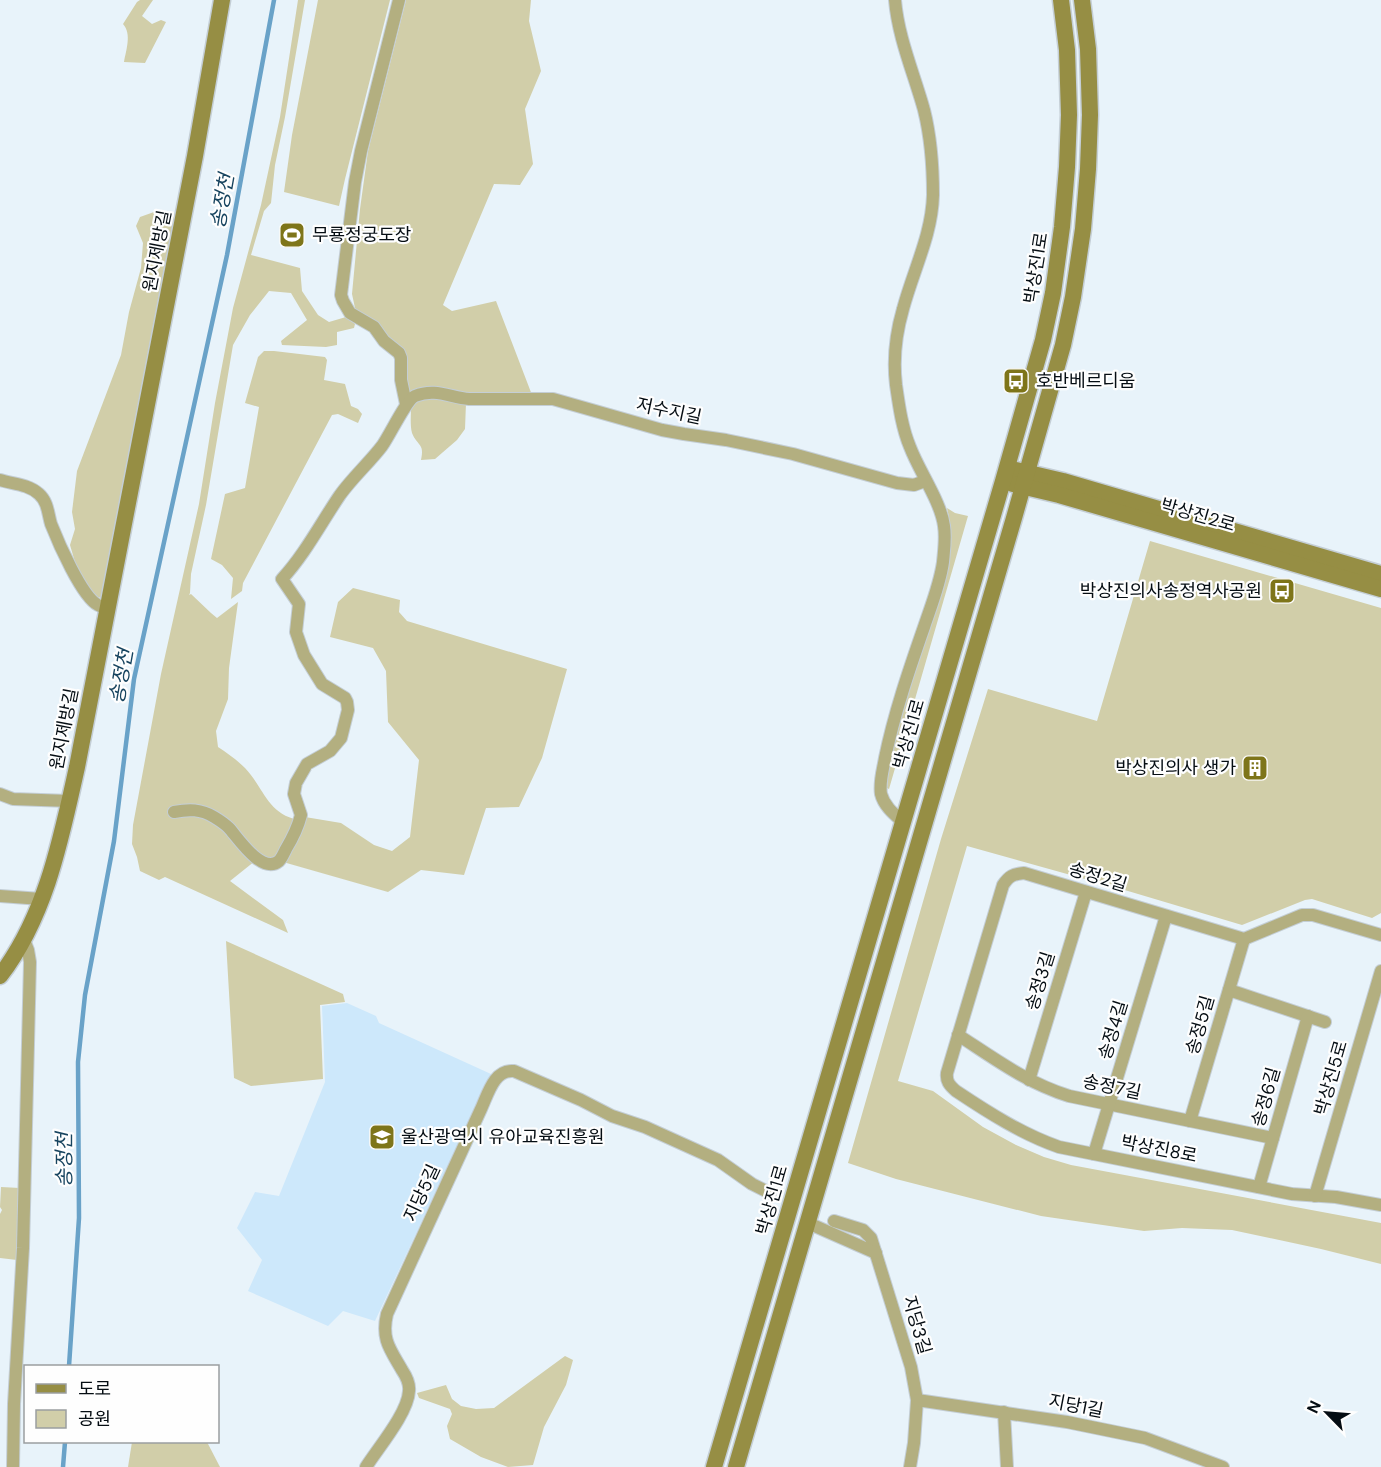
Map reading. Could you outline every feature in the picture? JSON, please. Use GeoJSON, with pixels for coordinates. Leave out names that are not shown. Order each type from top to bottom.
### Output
{"type":"FeatureCollection","features":[{"type":"Feature","properties":{"kind":"street","name":"원지제방길"},"geometry":{"type":"LineString","coordinates":[[0,976],[24,940],[62,837],[193,166],[222,0]]}},
{"type":"Feature","properties":{"kind":"street"},"geometry":{"type":"LineString","coordinates":[[174,812],[191,809],[213,816],[229,828],[249,851],[266,863],[276,863],[284,854],[301,816],[294,794],[296,783],[307,764],[330,750],[341,738],[348,710],[347,702],[345,698],[322,684],[304,655],[296,632],[299,604],[282,579],[294,566],[322,521],[351,481],[382,446],[406,404],[399,353],[384,341],[374,327],[350,313],[341,295],[355,182],[399,0]]}},
{"type":"Feature","properties":{"kind":"street"},"geometry":{"type":"LineString","coordinates":[[895,0],[900,28],[930,134],[933,167],[933,198],[929,226],[902,310],[895,353],[896,383],[909,445],[939,507],[944,525],[945,543],[936,590],[899,704],[887,747],[881,781],[885,804],[903,822]]}},
{"type":"Feature","properties":{"kind":"street","name":"박상진1로"},"geometry":{"type":"LineString","coordinates":[[714,1467],[1043,340],[1053,293],[1067,168],[1069,115],[1067,50],[1061,0]]}},
{"type":"Feature","properties":{"kind":"street"},"geometry":{"type":"LineString","coordinates":[[736,1467],[1063,345],[1083,229],[1088,169],[1090,115],[1088,49],[1082,0]]}},
{"type":"Feature","properties":{"kind":"street","name":"저수지길"},"geometry":{"type":"LineString","coordinates":[[406,404],[417,396],[435,392],[469,399],[553,399],[662,430],[793,454],[897,483],[914,484],[925,481]]}},
{"type":"Feature","properties":{"kind":"street","name":"박상진2로"},"geometry":{"type":"LineString","coordinates":[[1005,474],[1025,479],[1063,481],[1381,574]]}},
{"type":"Feature","properties":{"kind":"street","name":"박상진2로"},"geometry":{"type":"LineString","coordinates":[[1025,479],[1059,495],[1381,589]]}},
{"type":"Feature","properties":{"kind":"street"},"geometry":{"type":"LineString","coordinates":[[0,480],[31,488],[40,495],[72,571],[92,600],[107,608]]}},
{"type":"Feature","properties":{"kind":"street"},"geometry":{"type":"LineString","coordinates":[[0,794],[13,799],[69,801]]}},
{"type":"Feature","properties":{"kind":"street","name":"송정2길"},"geometry":{"type":"LineString","coordinates":[[947,1082],[947,1073],[1003,885],[1015,874],[1024,873],[1244,939]]}},
{"type":"Feature","properties":{"kind":"street","name":"송정3길"},"geometry":{"type":"LineString","coordinates":[[1029,1080],[1086,892]]}},
{"type":"Feature","properties":{"kind":"street"},"geometry":{"type":"LineString","coordinates":[[0,896],[41,899]]}},
{"type":"Feature","properties":{"kind":"street"},"geometry":{"type":"LineString","coordinates":[[1244,939],[1302,915],[1313,915],[1381,934]]}},
{"type":"Feature","properties":{"kind":"street","name":"송정4길"},"geometry":{"type":"LineString","coordinates":[[1094,1154],[1166,916]]}},
{"type":"Feature","properties":{"kind":"street","name":"송정5길"},"geometry":{"type":"LineString","coordinates":[[1190,1121],[1244,939]]}},
{"type":"Feature","properties":{"kind":"street"},"geometry":{"type":"LineString","coordinates":[[13,1467],[14,1404],[23,1248],[30,962],[24,940]]}},
{"type":"Feature","properties":{"kind":"street","name":"박상진5로"},"geometry":{"type":"LineString","coordinates":[[1315,1196],[1381,971]]}},
{"type":"Feature","properties":{"kind":"street"},"geometry":{"type":"LineString","coordinates":[[1229,990],[1325,1022]]}},
{"type":"Feature","properties":{"kind":"street","name":"송정6길"},"geometry":{"type":"LineString","coordinates":[[1258,1187],[1308,1016]]}},
{"type":"Feature","properties":{"kind":"street","name":"송정7길"},"geometry":{"type":"LineString","coordinates":[[958,1035],[1049,1090],[1273,1138]]}},
{"type":"Feature","properties":{"kind":"street","name":"지당5길"},"geometry":{"type":"LineString","coordinates":[[366,1467],[399,1417],[410,1388],[384,1336],[387,1314],[492,1085],[500,1073],[514,1071],[612,1116],[645,1127],[718,1160],[752,1184],[770,1193]]}},
{"type":"Feature","properties":{"kind":"street","name":"박상진8로"},"geometry":{"type":"LineString","coordinates":[[947,1082],[956,1091],[995,1117],[1037,1139],[1059,1147],[1292,1194],[1336,1197],[1381,1205]]}},
{"type":"Feature","properties":{"kind":"street","name":"지당3길"},"geometry":{"type":"LineString","coordinates":[[834,1221],[863,1230],[871,1238],[876,1253],[911,1367],[917,1400],[910,1467]]}},
{"type":"Feature","properties":{"kind":"street"},"geometry":{"type":"LineString","coordinates":[[808,1223],[876,1253]]}},
{"type":"Feature","properties":{"kind":"street","name":"지당1길"},"geometry":{"type":"LineString","coordinates":[[917,1400],[1067,1422],[1145,1438],[1223,1467]]}},
{"type":"Feature","properties":{"kind":"street"},"geometry":{"type":"LineString","coordinates":[[1004,1412],[1006,1467]]}},
{"type":"Feature","properties":{"kind":"street"},"geometry":{"type":"LineString","coordinates":[[1185,1467],[1191,1454]]}},
{"type":"Feature","properties":{"kind":"shaded area","name":"울산광역시 유아교육진흥원"},"geometry":{"type":"Polygon","coordinates":[[[347,1003],[376,1016],[379,1023],[491,1074],[375,1321],[343,1311],[328,1326],[248,1291],[262,1260],[237,1228],[255,1192],[279,1196],[325,1082],[322,1006],[347,1003]]]}},
{"type":"Feature","properties":{"kind":"green space"},"geometry":{"type":"Polygon","coordinates":[[[140,0],[153,0],[142,16],[152,24],[161,20],[166,22],[145,63],[124,62],[128,37],[123,24],[140,0]]]}},
{"type":"Feature","properties":{"kind":"green space"},"geometry":{"type":"Polygon","coordinates":[[[298,0],[305,0],[275,165],[271,203],[264,211],[251,255],[300,268],[302,291],[318,315],[329,322],[346,317],[355,324],[354,328],[337,332],[337,345],[326,347],[282,345],[281,341],[307,320],[291,293],[269,291],[250,315],[233,345],[189,595],[191,594],[217,618],[238,602],[229,668],[228,699],[216,731],[218,747],[245,768],[279,812],[298,820],[277,857],[255,861],[230,881],[283,920],[288,933],[165,877],[159,880],[140,871],[132,844],[133,825],[161,674],[199,504],[233,308],[261,205],[280,117],[298,0]]]}},
{"type":"Feature","properties":{"kind":"green space"},"geometry":{"type":"Polygon","coordinates":[[[318,0],[390,0],[339,206],[284,192],[292,135],[318,0]]]}},
{"type":"Feature","properties":{"kind":"green space"},"geometry":{"type":"Polygon","coordinates":[[[406,0],[531,0],[529,21],[541,71],[525,109],[533,164],[520,185],[494,184],[443,305],[452,311],[496,301],[532,395],[409,395],[404,357],[355,308],[352,294],[368,151],[406,0]]]}},
{"type":"Feature","properties":{"kind":"green space"},"geometry":{"type":"Polygon","coordinates":[[[154,212],[165,212],[174,217],[101,597],[98,598],[92,594],[75,562],[70,545],[75,529],[72,512],[77,471],[121,355],[129,312],[141,268],[143,243],[136,226],[140,217],[154,212]]]}},
{"type":"Feature","properties":{"kind":"green space"},"geometry":{"type":"Polygon","coordinates":[[[264,351],[325,357],[327,360],[324,380],[345,384],[351,406],[362,414],[358,423],[338,414],[332,415],[243,583],[242,591],[231,599],[233,578],[222,565],[211,559],[225,494],[245,488],[259,407],[245,403],[258,357],[264,351]]]}},
{"type":"Feature","properties":{"kind":"green space"},"geometry":{"type":"Polygon","coordinates":[[[428,396],[466,403],[465,429],[457,440],[435,459],[421,460],[421,447],[411,430],[411,407],[412,404],[428,396]]]}},
{"type":"Feature","properties":{"kind":"green space"},"geometry":{"type":"Polygon","coordinates":[[[947,508],[955,513],[968,516],[889,789],[887,788],[889,763],[903,705],[947,567],[950,523],[947,508]]]}},
{"type":"Feature","properties":{"kind":"green space"},"geometry":{"type":"Polygon","coordinates":[[[1150,541],[1381,608],[1381,913],[1372,918],[1312,899],[1242,925],[967,846],[898,1081],[933,1091],[983,1127],[1016,1145],[1071,1165],[1381,1223],[1381,1264],[1232,1230],[1182,1228],[1144,1231],[1041,1216],[896,1179],[848,1163],[941,839],[988,689],[1097,721],[1150,541]]]}},
{"type":"Feature","properties":{"kind":"green space"},"geometry":{"type":"Polygon","coordinates":[[[353,588],[400,600],[399,612],[407,621],[567,669],[542,758],[519,807],[486,808],[464,875],[421,870],[388,892],[283,862],[305,817],[341,823],[374,845],[392,851],[410,837],[419,760],[388,722],[386,671],[373,648],[330,637],[338,602],[353,588]]]}},
{"type":"Feature","properties":{"kind":"green space"},"geometry":{"type":"Polygon","coordinates":[[[226,941],[343,994],[345,1002],[320,1005],[323,1079],[251,1086],[234,1078],[226,941]]]}},
{"type":"Feature","properties":{"kind":"green space"},"geometry":{"type":"Polygon","coordinates":[[[1,1187],[20,1188],[17,1260],[0,1258],[1,1187]]]}},
{"type":"Feature","properties":{"kind":"green space"},"geometry":{"type":"Polygon","coordinates":[[[565,1356],[573,1360],[566,1385],[544,1427],[533,1465],[508,1467],[481,1457],[450,1439],[447,1426],[452,1414],[450,1409],[419,1398],[417,1393],[446,1385],[452,1399],[461,1406],[476,1409],[494,1408],[565,1356]]]}},
{"type":"Feature","properties":{"kind":"green space"},"geometry":{"type":"Polygon","coordinates":[[[132,1443],[208,1443],[220,1467],[128,1467],[132,1443]]]}},
{"type":"Feature","properties":{"kind":"waterway","name":"송정천"},"geometry":{"type":"LineString","coordinates":[[69,1365],[79,1218],[78,1062],[85,995],[114,841],[134,679],[227,255],[274,0]]}},
{"type":"Feature","properties":{"kind":"waterway","name":"송정천"},"geometry":{"type":"LineString","coordinates":[[63,1467],[65,1443]]}},
{"type":"Feature","properties":{"kind":"place","name":"무룡정궁도장"},"geometry":{"type":"Point","coordinates":[292,235]}},
{"type":"Feature","properties":{"kind":"place","name":"호반베르디움"},"geometry":{"type":"Point","coordinates":[1016,381]}},
{"type":"Feature","properties":{"kind":"place","name":"박상진의사송정역사공원"},"geometry":{"type":"Point","coordinates":[1282,591]}},
{"type":"Feature","properties":{"kind":"place","name":"박상진의사 생가"},"geometry":{"type":"Point","coordinates":[1255,768]}},
{"type":"Feature","properties":{"kind":"place","name":"울산광역시 유아교육진흥원"},"geometry":{"type":"Point","coordinates":[382,1137]}}]}
